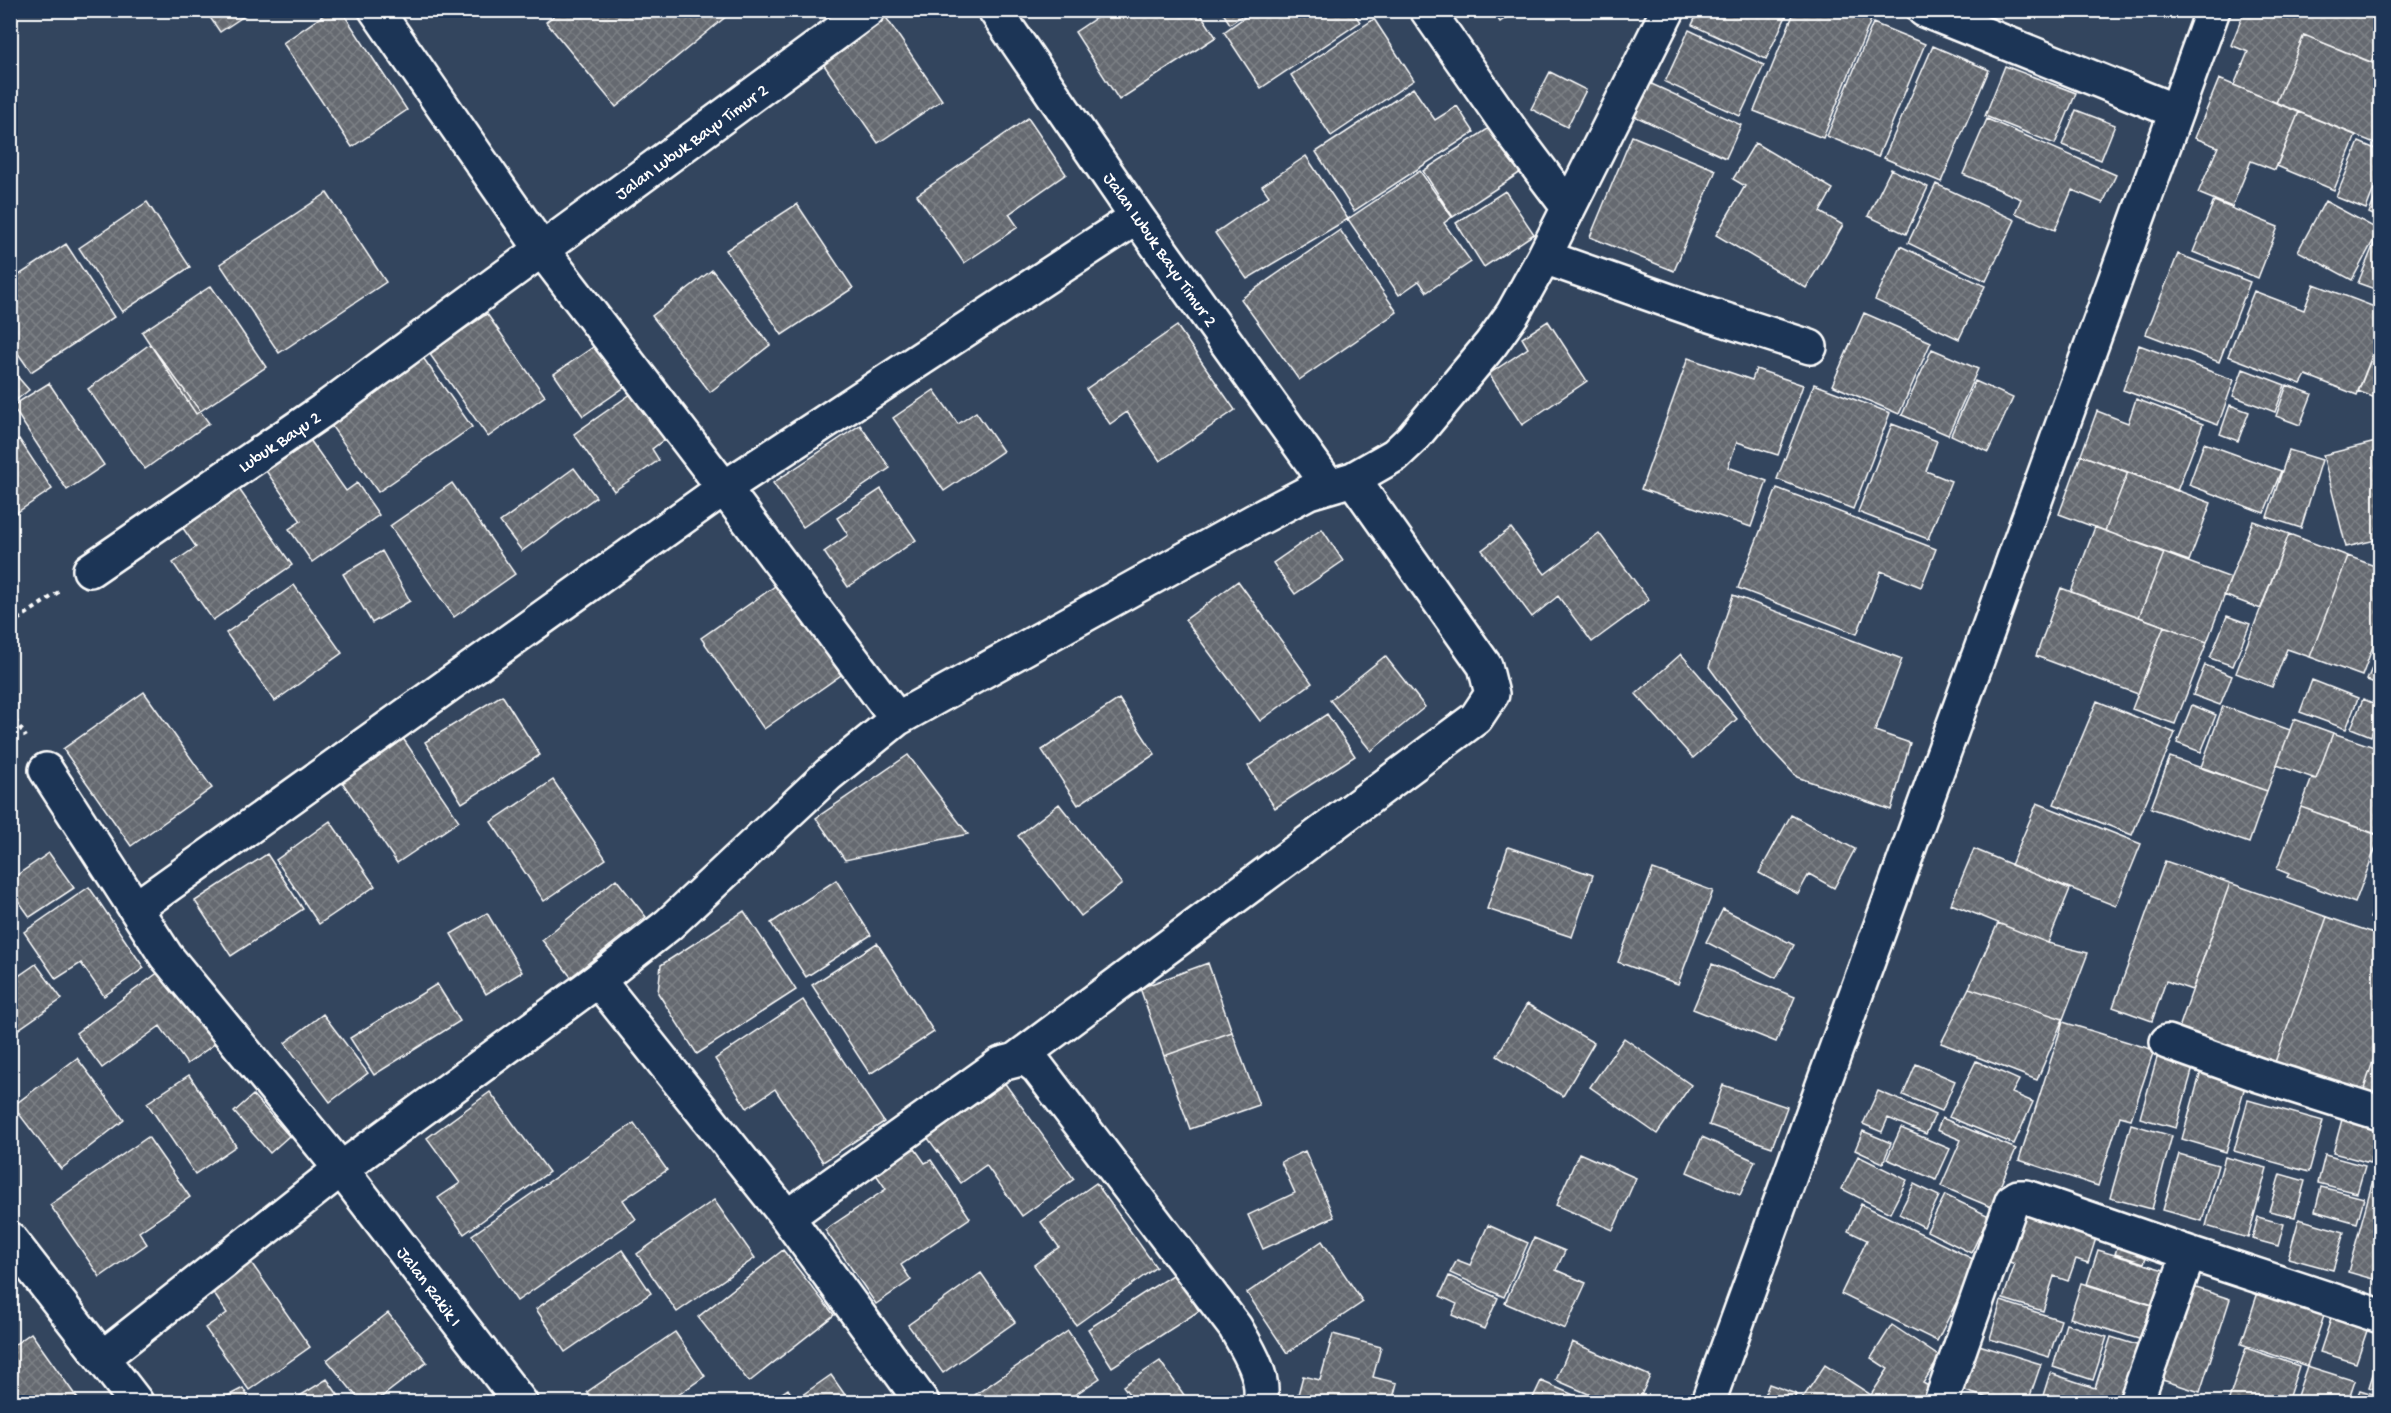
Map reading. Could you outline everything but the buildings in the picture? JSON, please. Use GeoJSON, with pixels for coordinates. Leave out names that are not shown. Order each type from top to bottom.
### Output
{"type":"FeatureCollection","features":[{"type":"Feature","properties":{"kind":"street"},"geometry":{"type":"LineString","coordinates":[[376,10],[542,250],[897,719]]}},
{"type":"Feature","properties":{"kind":"street","name":"Jalan Lubuk Bayu Timur 2"},"geometry":{"type":"LineString","coordinates":[[542,250],[868,10]]}},
{"type":"Feature","properties":{"kind":"street","name":"Jalan Lubuk Bayu Timur 2"},"geometry":{"type":"LineString","coordinates":[[787,1217],[1001,1064],[1018,1058],[1476,718],[1492,694],[1485,666],[1137,217],[994,10]]}},
{"type":"Feature","properties":{"kind":"street"},"geometry":{"type":"LineString","coordinates":[[1427,10],[1517,139],[1568,207]]}},
{"type":"Feature","properties":{"kind":"street"},"geometry":{"type":"LineString","coordinates":[[103,1358],[341,1169],[598,980],[668,925],[828,775],[897,719],[1254,521],[1309,492],[1341,483],[1395,455],[1412,439],[1491,344],[1513,313],[1544,257],[1668,10]]}},
{"type":"Feature","properties":{"kind":"street"},"geometry":{"type":"LineString","coordinates":[[1924,10],[2175,111]]}},
{"type":"Feature","properties":{"kind":"street"},"geometry":{"type":"LineString","coordinates":[[1708,1402],[2213,10]]}},
{"type":"Feature","properties":{"kind":"street"},"geometry":{"type":"LineString","coordinates":[[46,770],[136,909],[724,488],[1137,217]]}},
{"type":"Feature","properties":{"kind":"street","name":"Lubuk Bayu 2"},"geometry":{"type":"LineString","coordinates":[[90,570],[322,411],[542,250]]}},
{"type":"Feature","properties":{"kind":"street"},"geometry":{"type":"LineString","coordinates":[[1544,257],[1810,347]]}},
{"type":"Feature","properties":{"kind":"street","name":"Jalan Rakik I"},"geometry":{"type":"LineString","coordinates":[[136,909],[166,956],[341,1169],[520,1402]]}},
{"type":"Feature","properties":{"kind":"street"},"geometry":{"type":"LineString","coordinates":[[598,980],[787,1217],[922,1402]]}},
{"type":"Feature","properties":{"kind":"street"},"geometry":{"type":"LineString","coordinates":[[2167,1042],[2259,1075],[2380,1113]]}},
{"type":"Feature","properties":{"kind":"street"},"geometry":{"type":"LineString","coordinates":[[1018,1058],[1031,1060],[1037,1067],[1236,1327],[1255,1368],[1260,1385],[1260,1402]]}},
{"type":"Feature","properties":{"kind":"street"},"geometry":{"type":"LineString","coordinates":[[1941,1402],[2012,1202],[2018,1197],[2026,1197],[2380,1316]]}},
{"type":"Feature","properties":{"kind":"street"},"geometry":{"type":"LineString","coordinates":[[10,1239],[136,1402]]}},
{"type":"Feature","properties":{"kind":"street"},"geometry":{"type":"LineString","coordinates":[[2136,1402],[2189,1253]]}},
{"type":"Feature","properties":{"kind":"path"},"geometry":{"type":"LineString","coordinates":[[10,625],[90,570]]}}]}
